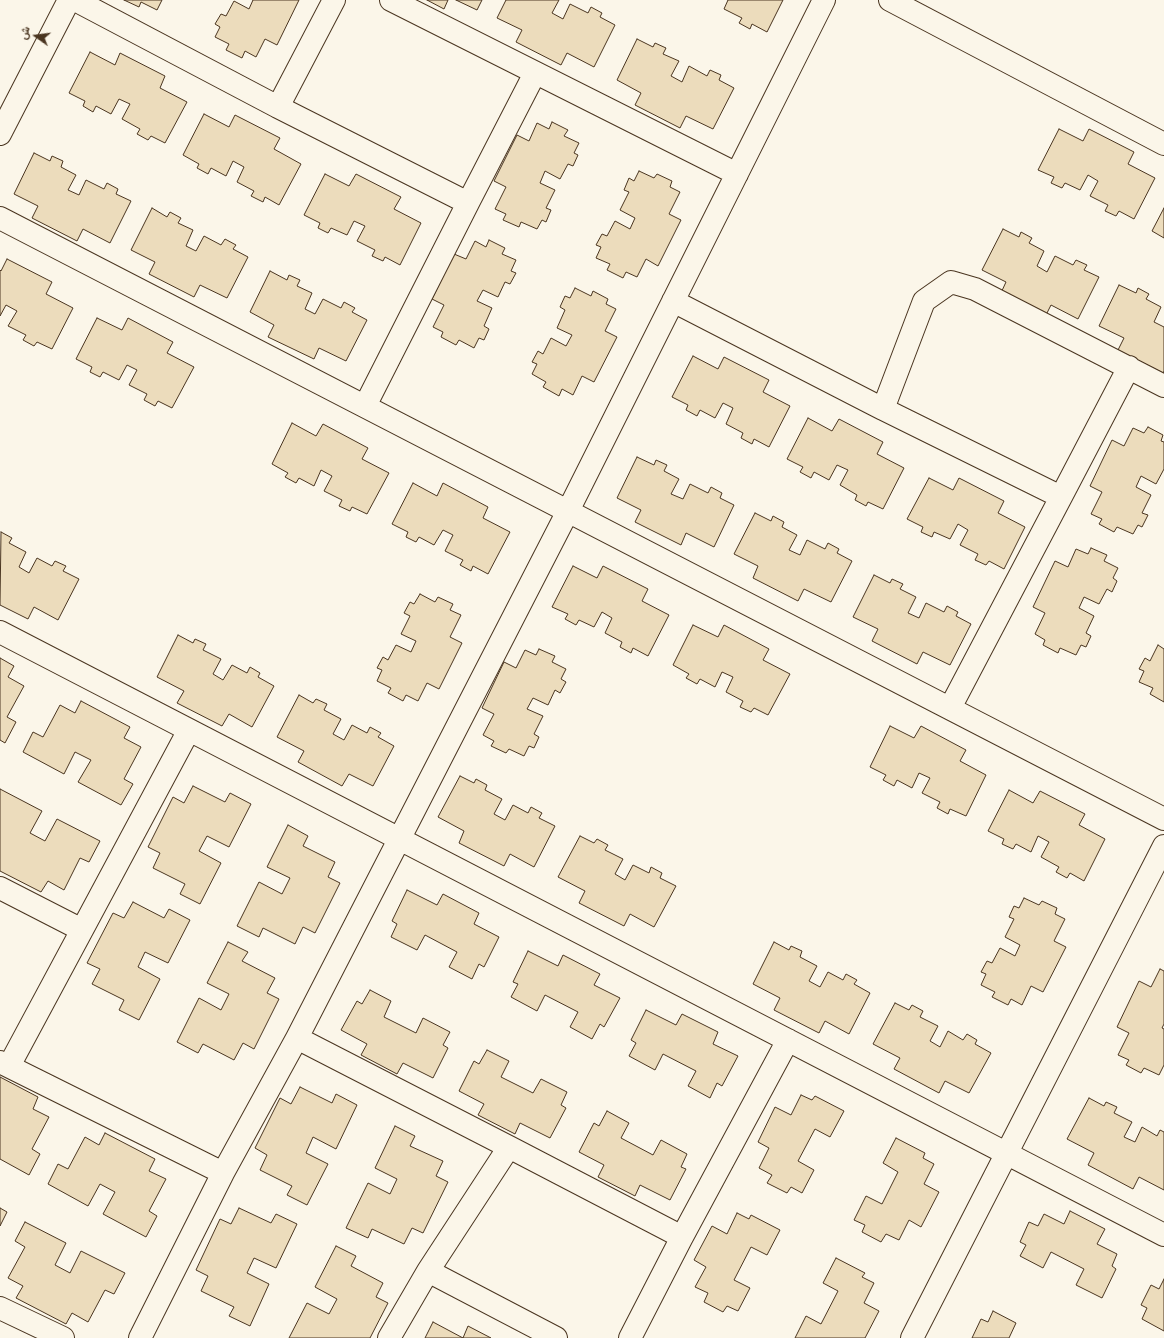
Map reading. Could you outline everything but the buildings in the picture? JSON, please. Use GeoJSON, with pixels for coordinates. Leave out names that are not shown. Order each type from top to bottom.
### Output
{"type":"FeatureCollection","features":[{"type":"Feature","properties":{"kind":"street"},"geometry":{"type":"LineString","coordinates":[[0,134],[69,0]]}},
{"type":"Feature","properties":{"kind":"street"},"geometry":{"type":"LineString","coordinates":[[75,0],[278,107],[468,203]]}},
{"type":"Feature","properties":{"kind":"street"},"geometry":{"type":"LineString","coordinates":[[278,107],[334,0]]}},
{"type":"Feature","properties":{"kind":"street"},"geometry":{"type":"LineString","coordinates":[[391,0],[737,174]]}},
{"type":"Feature","properties":{"kind":"street"},"geometry":{"type":"LineString","coordinates":[[140,1338],[223,1174],[297,1038],[568,511],[824,0]]}},
{"type":"Feature","properties":{"kind":"street"},"geometry":{"type":"LineString","coordinates":[[890,0],[1164,144]]}},
{"type":"Feature","properties":{"kind":"street"},"geometry":{"type":"LineString","coordinates":[[365,406],[535,73]]}},
{"type":"Feature","properties":{"kind":"street"},"geometry":{"type":"LineString","coordinates":[[0,218],[1164,819]]}},
{"type":"Feature","properties":{"kind":"street"},"geometry":{"type":"LineString","coordinates":[[883,409],[924,301],[950,282],[975,289],[1164,386]]}},
{"type":"Feature","properties":{"kind":"street"},"geometry":{"type":"LineString","coordinates":[[673,301],[883,409],[1061,497]]}},
{"type":"Feature","properties":{"kind":"street"},"geometry":{"type":"LineString","coordinates":[[950,708],[1129,367]]}},
{"type":"Feature","properties":{"kind":"street"},"geometry":{"type":"LineString","coordinates":[[0,632],[1164,1235]]}},
{"type":"Feature","properties":{"kind":"street"},"geometry":{"type":"LineString","coordinates":[[189,730],[82,930],[5,1064],[223,1174]]}},
{"type":"Feature","properties":{"kind":"street"},"geometry":{"type":"LineString","coordinates":[[912,1338],[1164,846]]}},
{"type":"Feature","properties":{"kind":"street"},"geometry":{"type":"LineString","coordinates":[[0,888],[82,930]]}},
{"type":"Feature","properties":{"kind":"street"},"geometry":{"type":"LineString","coordinates":[[297,1038],[682,1237]]}},
{"type":"Feature","properties":{"kind":"street"},"geometry":{"type":"LineString","coordinates":[[630,1338],[682,1237],[788,1040]]}},
{"type":"Feature","properties":{"kind":"street"},"geometry":{"type":"LineString","coordinates":[[389,1338],[428,1271],[509,1147]]}},
{"type":"Feature","properties":{"kind":"street"},"geometry":{"type":"LineString","coordinates":[[428,1271],[556,1338]]}},
{"type":"Feature","properties":{"kind":"street"},"geometry":{"type":"LineString","coordinates":[[0,1308],[63,1338]]}}]}
